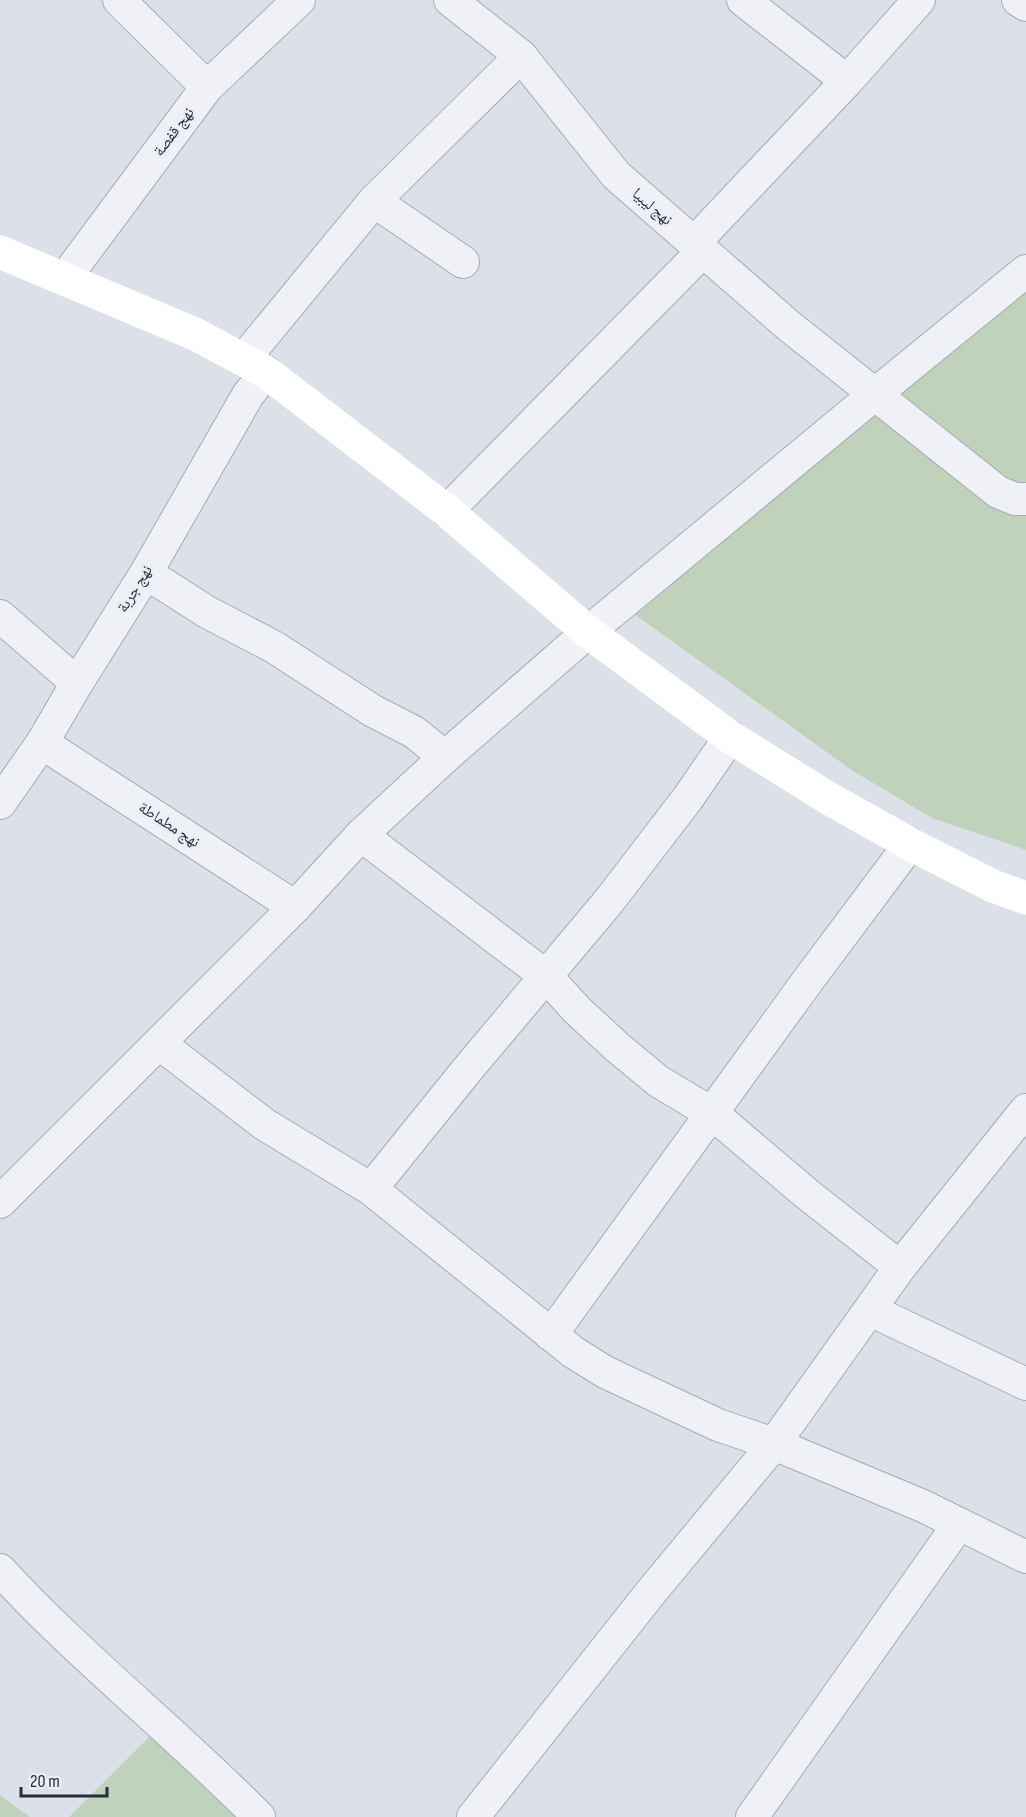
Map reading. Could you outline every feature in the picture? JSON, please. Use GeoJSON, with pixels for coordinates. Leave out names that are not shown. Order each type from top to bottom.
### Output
{"type":"FeatureCollection","features":[{"type":"Feature","properties":{"kind":"main road"},"geometry":{"type":"LineString","coordinates":[[0,252],[195,334],[255,365],[447,511],[588,632],[730,736],[828,798],[910,844],[993,886],[1026,898]]}},
{"type":"Feature","properties":{"kind":"street"},"geometry":{"type":"LineString","coordinates":[[119,0],[207,87]]}},
{"type":"Feature","properties":{"kind":"street","name":"نهج قفصة"},"geometry":{"type":"LineString","coordinates":[[64,278],[207,87],[299,0]]}},
{"type":"Feature","properties":{"kind":"street","name":"نهج ليبيا"},"geometry":{"type":"LineString","coordinates":[[450,0],[521,56],[616,175],[698,248],[789,326],[998,492],[1014,499],[1026,499]]}},
{"type":"Feature","properties":{"kind":"street"},"geometry":{"type":"LineString","coordinates":[[743,0],[847,81]]}},
{"type":"Feature","properties":{"kind":"street"},"geometry":{"type":"LineString","coordinates":[[447,511],[698,248],[919,0]]}},
{"type":"Feature","properties":{"kind":"street"},"geometry":{"type":"LineString","coordinates":[[1018,0],[1026,5]]}},
{"type":"Feature","properties":{"kind":"street","name":"نهج جربة"},"geometry":{"type":"LineString","coordinates":[[0,803],[42,743],[77,682],[146,573],[248,395],[255,365],[374,201],[521,56]]}},
{"type":"Feature","properties":{"kind":"street"},"geometry":{"type":"LineString","coordinates":[[374,201],[463,262]]}},
{"type":"Feature","properties":{"kind":"street"},"geometry":{"type":"LineString","coordinates":[[0,1202],[296,907],[361,835],[445,757],[588,632],[1026,272]]}},
{"type":"Feature","properties":{"kind":"street"},"geometry":{"type":"LineString","coordinates":[[146,573],[207,612],[274,647],[373,711],[414,732],[445,757]]}},
{"type":"Feature","properties":{"kind":"street"},"geometry":{"type":"LineString","coordinates":[[0,616],[77,682]]}},
{"type":"Feature","properties":{"kind":"street"},"geometry":{"type":"LineString","coordinates":[[371,1189],[467,1070],[609,901],[688,798],[730,736]]}},
{"type":"Feature","properties":{"kind":"street","name":"نهج مطماطة"},"geometry":{"type":"LineString","coordinates":[[42,743],[296,907]]}},
{"type":"Feature","properties":{"kind":"street"},"geometry":{"type":"LineString","coordinates":[[361,835],[547,977],[577,1010],[617,1047],[658,1080],[713,1114],[807,1194],[900,1267]]}},
{"type":"Feature","properties":{"kind":"street"},"geometry":{"type":"LineString","coordinates":[[551,1335],[809,979],[910,844]]}},
{"type":"Feature","properties":{"kind":"street"},"geometry":{"type":"LineString","coordinates":[[160,1044],[264,1124],[371,1189],[551,1335],[605,1372],[718,1425],[774,1444],[923,1506],[1026,1557]]}},
{"type":"Feature","properties":{"kind":"street"},"geometry":{"type":"LineString","coordinates":[[473,1817],[644,1600],[774,1444],[900,1267],[1026,1110]]}},
{"type":"Feature","properties":{"kind":"street"},"geometry":{"type":"LineString","coordinates":[[870,1310],[1026,1384]]}},
{"type":"Feature","properties":{"kind":"street"},"geometry":{"type":"LineString","coordinates":[[752,1817],[959,1524]]}},
{"type":"Feature","properties":{"kind":"street"},"geometry":{"type":"LineString","coordinates":[[6,1589],[55,1628],[206,1764],[259,1817]]}},
{"type":"Feature","properties":{"kind":"green space"},"geometry":{"type":"Polygon","coordinates":[[[1026,283],[1026,850],[932,818],[853,771],[623,606],[1026,283]]]}},
{"type":"Feature","properties":{"kind":"green space"},"geometry":{"type":"Polygon","coordinates":[[[158,1728],[241,1811],[237,1817],[69,1817],[158,1728]]]}},
{"type":"Feature","properties":{"kind":"green space"},"geometry":{"type":"Polygon","coordinates":[[[0,1795],[30,1817],[0,1817],[0,1795]]]}}]}
